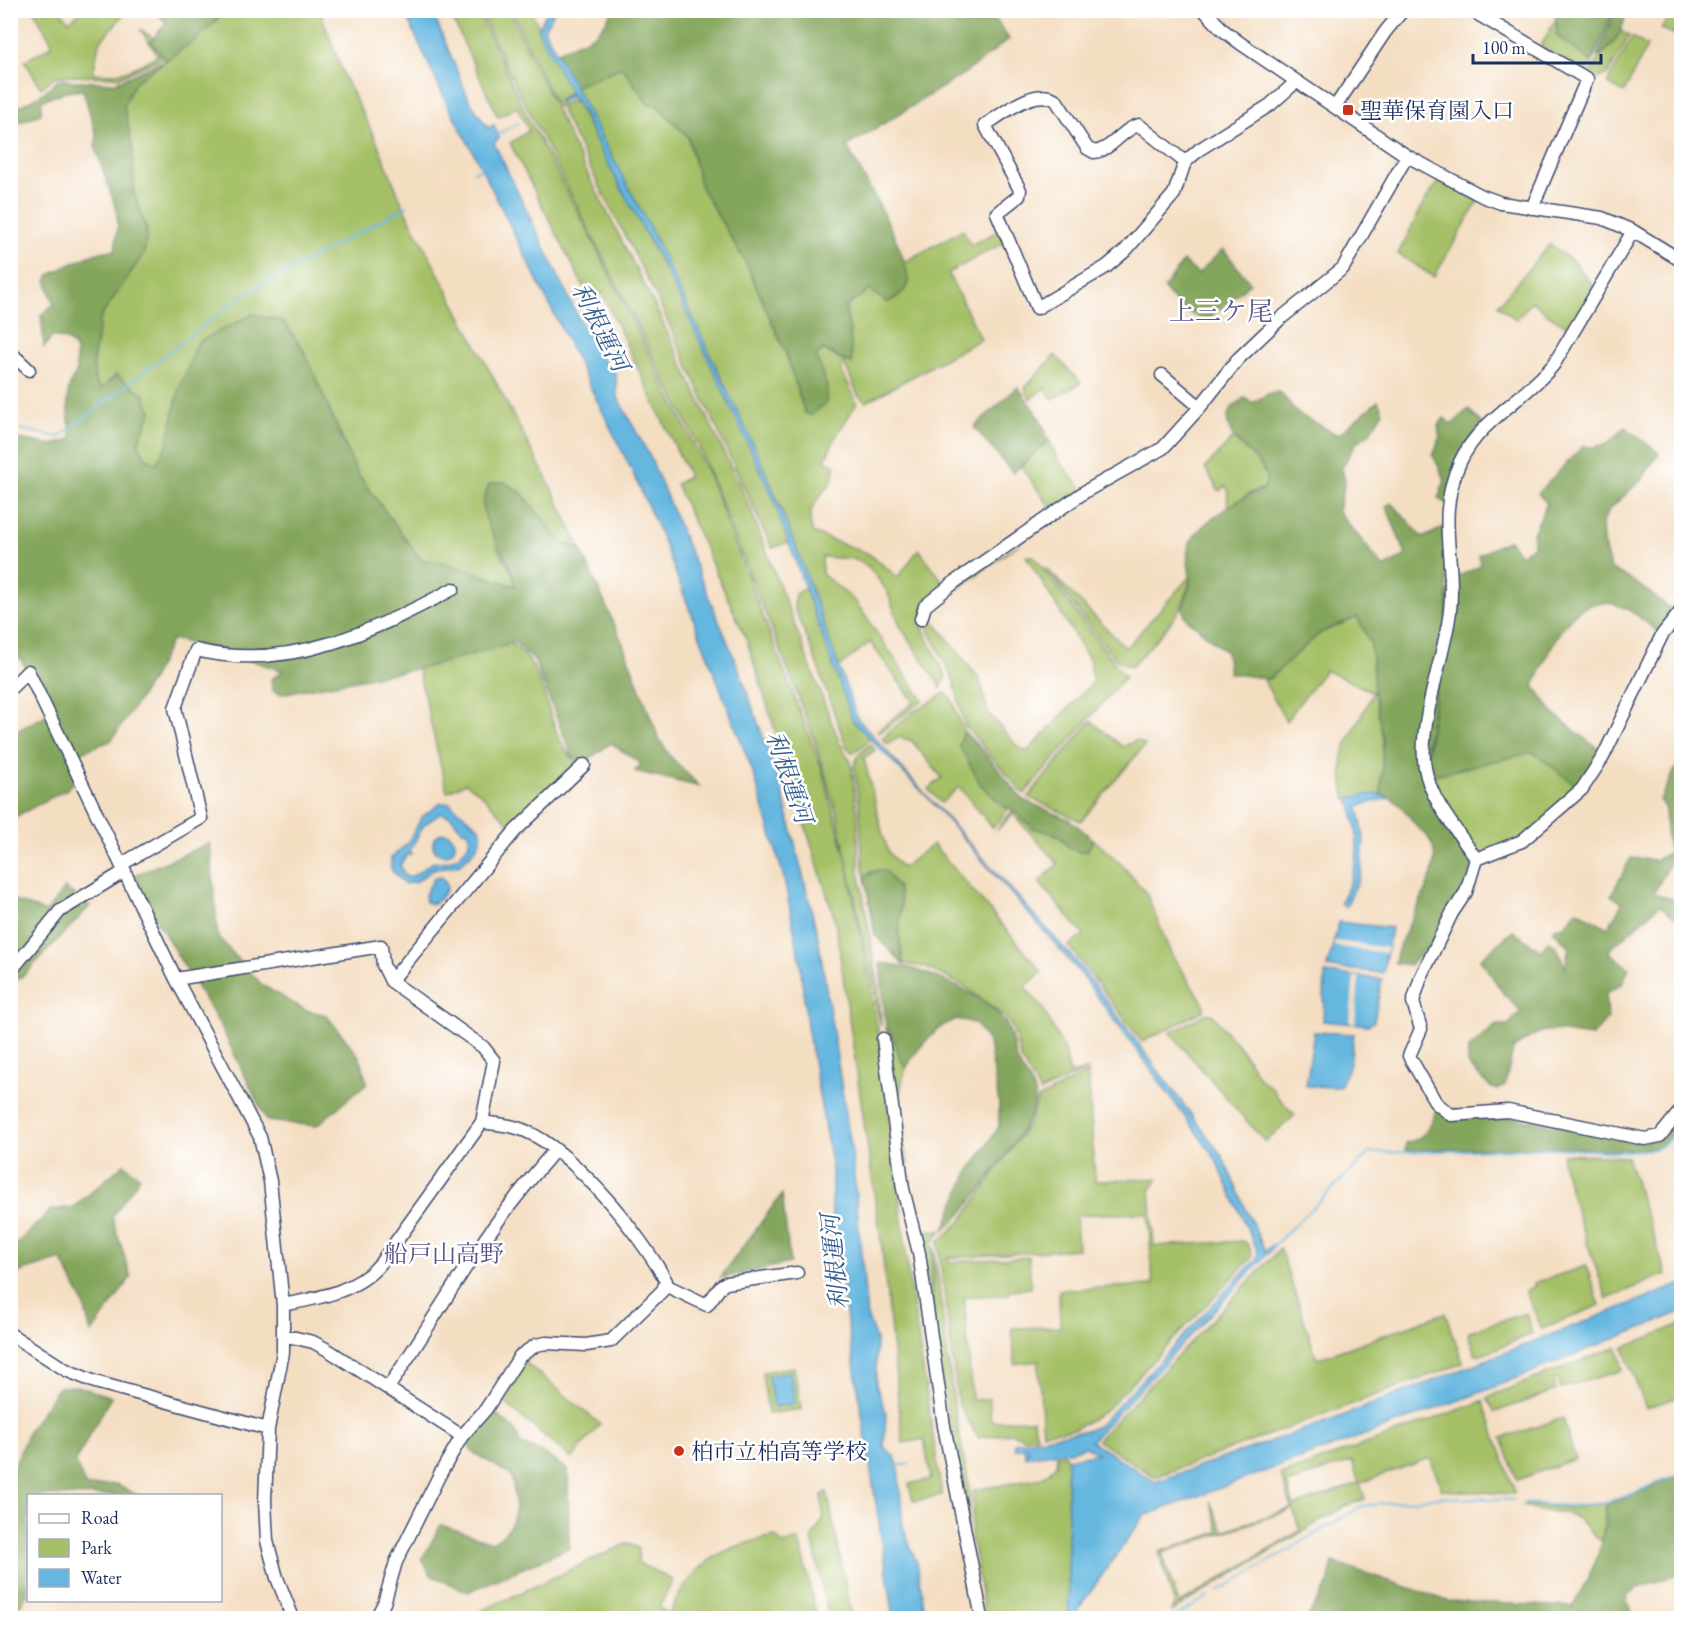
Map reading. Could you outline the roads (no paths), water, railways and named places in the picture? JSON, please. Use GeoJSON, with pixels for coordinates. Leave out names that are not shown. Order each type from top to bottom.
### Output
{"type":"FeatureCollection","features":[{"type":"Feature","properties":{"kind":"street"},"geometry":{"type":"LineString","coordinates":[[1204,10],[1223,30],[1296,82],[1407,156],[1482,196],[1501,203],[1602,218],[1633,231],[1682,261]]}},
{"type":"Feature","properties":{"kind":"street"},"geometry":{"type":"LineString","coordinates":[[1335,107],[1385,32],[1403,10]]}},
{"type":"Feature","properties":{"kind":"street"},"geometry":{"type":"LineString","coordinates":[[1471,10],[1587,79],[1532,208]]}},
{"type":"Feature","properties":{"kind":"street"},"geometry":{"type":"LineString","coordinates":[[1185,162],[1139,125],[1132,126],[1102,150],[1094,153],[1087,148],[1056,100],[1050,97],[1030,99],[985,125],[1020,190],[1019,196],[996,213],[1037,309],[1106,267],[1125,251],[1174,194],[1185,162],[1200,149],[1270,105],[1296,82]]}},
{"type":"Feature","properties":{"kind":"street"},"geometry":{"type":"LineString","coordinates":[[921,619],[925,606],[956,581],[1086,491],[1163,448],[1200,407],[1238,359],[1280,319],[1343,268],[1407,156]]}},
{"type":"Feature","properties":{"kind":"street"},"geometry":{"type":"LineString","coordinates":[[1476,859],[1438,802],[1424,766],[1428,721],[1450,610],[1447,505],[1461,462],[1472,444],[1488,424],[1544,376],[1554,364],[1633,231]]}},
{"type":"Feature","properties":{"kind":"street"},"geometry":{"type":"LineString","coordinates":[[10,352],[29,370]]}},
{"type":"Feature","properties":{"kind":"street"},"geometry":{"type":"LineString","coordinates":[[1162,375],[1200,407]]}},
{"type":"Feature","properties":{"kind":"street"},"geometry":{"type":"LineString","coordinates":[[10,972],[42,930],[60,911],[201,818],[174,708],[196,650],[246,657],[306,649],[358,635],[394,620],[453,589]]}},
{"type":"Feature","properties":{"kind":"street"},"geometry":{"type":"LineString","coordinates":[[1476,859],[1522,841],[1582,789],[1603,757],[1662,635],[1682,610]]}},
{"type":"Feature","properties":{"kind":"street"},"geometry":{"type":"LineString","coordinates":[[10,689],[28,671],[176,979],[260,1137],[270,1181],[283,1305],[280,1373],[268,1429],[265,1500],[267,1541],[277,1578],[293,1618]]}},
{"type":"Feature","properties":{"kind":"street"},"geometry":{"type":"LineString","coordinates":[[391,981],[501,846],[584,765]]}},
{"type":"Feature","properties":{"kind":"street"},"geometry":{"type":"LineString","coordinates":[[1476,859],[1466,892],[1452,913],[1425,969],[1413,1002],[1421,1029],[1409,1056],[1441,1110],[1459,1116],[1508,1111],[1645,1139],[1660,1136],[1682,1109]]}},
{"type":"Feature","properties":{"kind":"street"},"geometry":{"type":"LineString","coordinates":[[176,979],[381,946],[383,965],[391,981],[490,1053],[494,1068],[483,1122],[380,1263],[367,1277],[346,1288],[283,1305]]}},
{"type":"Feature","properties":{"kind":"street"},"geometry":{"type":"LineString","coordinates":[[883,1039],[903,1189],[919,1254],[944,1426],[982,1618]]}},
{"type":"Feature","properties":{"kind":"street"},"geometry":{"type":"LineString","coordinates":[[483,1122],[514,1126],[555,1150],[584,1174],[606,1199],[662,1274],[665,1285],[707,1305],[721,1286],[726,1283],[797,1273]]}},
{"type":"Feature","properties":{"kind":"street"},"geometry":{"type":"LineString","coordinates":[[388,1388],[422,1340],[468,1262],[518,1194],[555,1150]]}},
{"type":"Feature","properties":{"kind":"street"},"geometry":{"type":"LineString","coordinates":[[376,1618],[384,1603],[404,1542],[462,1436],[486,1409],[516,1361],[528,1349],[546,1343],[586,1345],[611,1341],[665,1285]]}},
{"type":"Feature","properties":{"kind":"street"},"geometry":{"type":"LineString","coordinates":[[10,1334],[66,1371],[94,1382],[268,1429]]}},
{"type":"Feature","properties":{"kind":"street"},"geometry":{"type":"LineString","coordinates":[[283,1335],[313,1342],[462,1436]]}},
{"type":"Feature","properties":{"kind":"water"},"geometry":{"type":"Polygon","coordinates":[[[404,11],[432,11],[470,102],[488,128],[494,125],[499,138],[494,143],[578,317],[599,355],[616,375],[617,396],[650,457],[738,667],[781,787],[818,937],[852,1153],[867,1316],[876,1340],[876,1385],[886,1412],[884,1447],[894,1456],[898,1465],[903,1527],[917,1563],[926,1618],[894,1618],[832,1225],[832,1169],[807,1026],[800,961],[784,878],[754,775],[660,533],[632,471],[478,161],[448,106],[404,11]]]}},
{"type":"Feature","properties":{"kind":"water"},"geometry":{"type":"Polygon","coordinates":[[[547,11],[554,11],[544,29],[648,224],[759,457],[796,547],[857,718],[1081,967],[1222,1156],[1265,1251],[1272,1245],[1274,1247],[1091,1441],[1155,1482],[1337,1418],[1681,1284],[1681,1312],[1487,1390],[1144,1516],[1078,1609],[1076,1618],[1069,1618],[1067,1459],[1098,1453],[1086,1447],[1026,1457],[1025,1453],[1031,1451],[1025,1452],[1024,1448],[1029,1446],[1015,1449],[1014,1443],[1089,1430],[1099,1425],[1257,1258],[1258,1252],[1215,1158],[1081,974],[930,800],[853,721],[771,493],[670,278],[573,96],[561,102],[560,99],[571,93],[538,30],[547,11]]]}},
{"type":"Feature","properties":{"kind":"water"},"geometry":{"type":"Polygon","coordinates":[[[1375,794],[1389,798],[1358,806],[1364,838],[1361,874],[1346,907],[1340,904],[1352,877],[1357,852],[1356,826],[1349,798],[1375,794]]]}},
{"type":"Feature","properties":{"kind":"water"},"geometry":{"type":"Polygon","coordinates":[[[441,803],[449,803],[480,828],[481,839],[476,849],[459,865],[433,869],[416,882],[404,884],[391,869],[391,858],[407,844],[422,817],[441,803]],[[441,813],[424,825],[409,852],[412,854],[407,855],[400,865],[405,876],[415,875],[433,863],[449,861],[462,853],[468,845],[468,831],[462,830],[451,817],[441,813]]]}},
{"type":"Feature","properties":{"kind":"water"},"geometry":{"type":"Polygon","coordinates":[[[444,833],[452,836],[455,844],[452,852],[444,855],[436,852],[433,844],[436,836],[444,833]]]}},
{"type":"Feature","properties":{"kind":"water"},"geometry":{"type":"Polygon","coordinates":[[[441,877],[446,882],[447,889],[437,902],[430,904],[426,902],[425,895],[434,878],[441,877]]]}},
{"type":"Feature","properties":{"kind":"water"},"geometry":{"type":"Polygon","coordinates":[[[1339,922],[1391,928],[1383,973],[1327,967],[1339,922]]]}},
{"type":"Feature","properties":{"kind":"water"},"geometry":{"type":"Polygon","coordinates":[[[1325,973],[1382,979],[1374,1021],[1369,1025],[1323,1021],[1325,973]]]}},
{"type":"Feature","properties":{"kind":"water"},"geometry":{"type":"Polygon","coordinates":[[[1314,1032],[1354,1034],[1350,1064],[1340,1087],[1306,1086],[1314,1032]]]}},
{"type":"Feature","properties":{"kind":"water"},"geometry":{"type":"Polygon","coordinates":[[[790,1372],[795,1403],[774,1407],[768,1376],[790,1372]]]}},
{"type":"Feature","properties":{"kind":"waterway"},"geometry":{"type":"LineString","coordinates":[[497,135],[518,123]]}},
{"type":"Feature","properties":{"kind":"waterway"},"geometry":{"type":"LineString","coordinates":[[474,172],[482,168]]}},
{"type":"Feature","properties":{"kind":"waterway"},"geometry":{"type":"LineString","coordinates":[[10,427],[59,437],[242,296],[407,206]]}},
{"type":"Feature","properties":{"kind":"waterway"},"geometry":{"type":"LineString","coordinates":[[1272,1247],[1369,1153],[1556,1148],[1616,1152],[1656,1149],[1682,1126]]}},
{"type":"Feature","properties":{"kind":"waterway"},"geometry":{"type":"LineString","coordinates":[[897,1466],[909,1464]]}},
{"type":"Feature","properties":{"kind":"waterway"},"geometry":{"type":"LineString","coordinates":[[1524,1503],[1571,1506],[1594,1504],[1625,1496],[1682,1475]]}},
{"type":"Feature","properties":{"kind":"waterway"},"geometry":{"type":"LineString","coordinates":[[1219,1591],[1362,1506],[1438,1497],[1514,1500]]}},
{"type":"Feature","properties":{"kind":"waterway"},"geometry":{"type":"LineString","coordinates":[[1173,1618],[1208,1597]]}},
{"type":"Feature","properties":{"kind":"place","name":"聖華保育園入口"},"geometry":{"type":"Point","coordinates":[1348,110]}},
{"type":"Feature","properties":{"kind":"place","name":"柏市立柏高等学校"},"geometry":{"type":"Point","coordinates":[679,1451]}},
{"type":"Feature","properties":{"kind":"district","name":"上三ケ尾"},"geometry":{"type":"Point","coordinates":[1221,311]}},
{"type":"Feature","properties":{"kind":"district","name":"船戸山高野"},"geometry":{"type":"Point","coordinates":[444,1254]}},
{"type":"Feature","properties":{"kind":"water label","name":"利根運河"},"geometry":{"type":"Point","coordinates":[600,327]}},
{"type":"Feature","properties":{"kind":"water label","name":"利根運河"},"geometry":{"type":"Point","coordinates":[789,777]}},
{"type":"Feature","properties":{"kind":"water label","name":"利根運河"},"geometry":{"type":"Point","coordinates":[835,1262]}}]}
